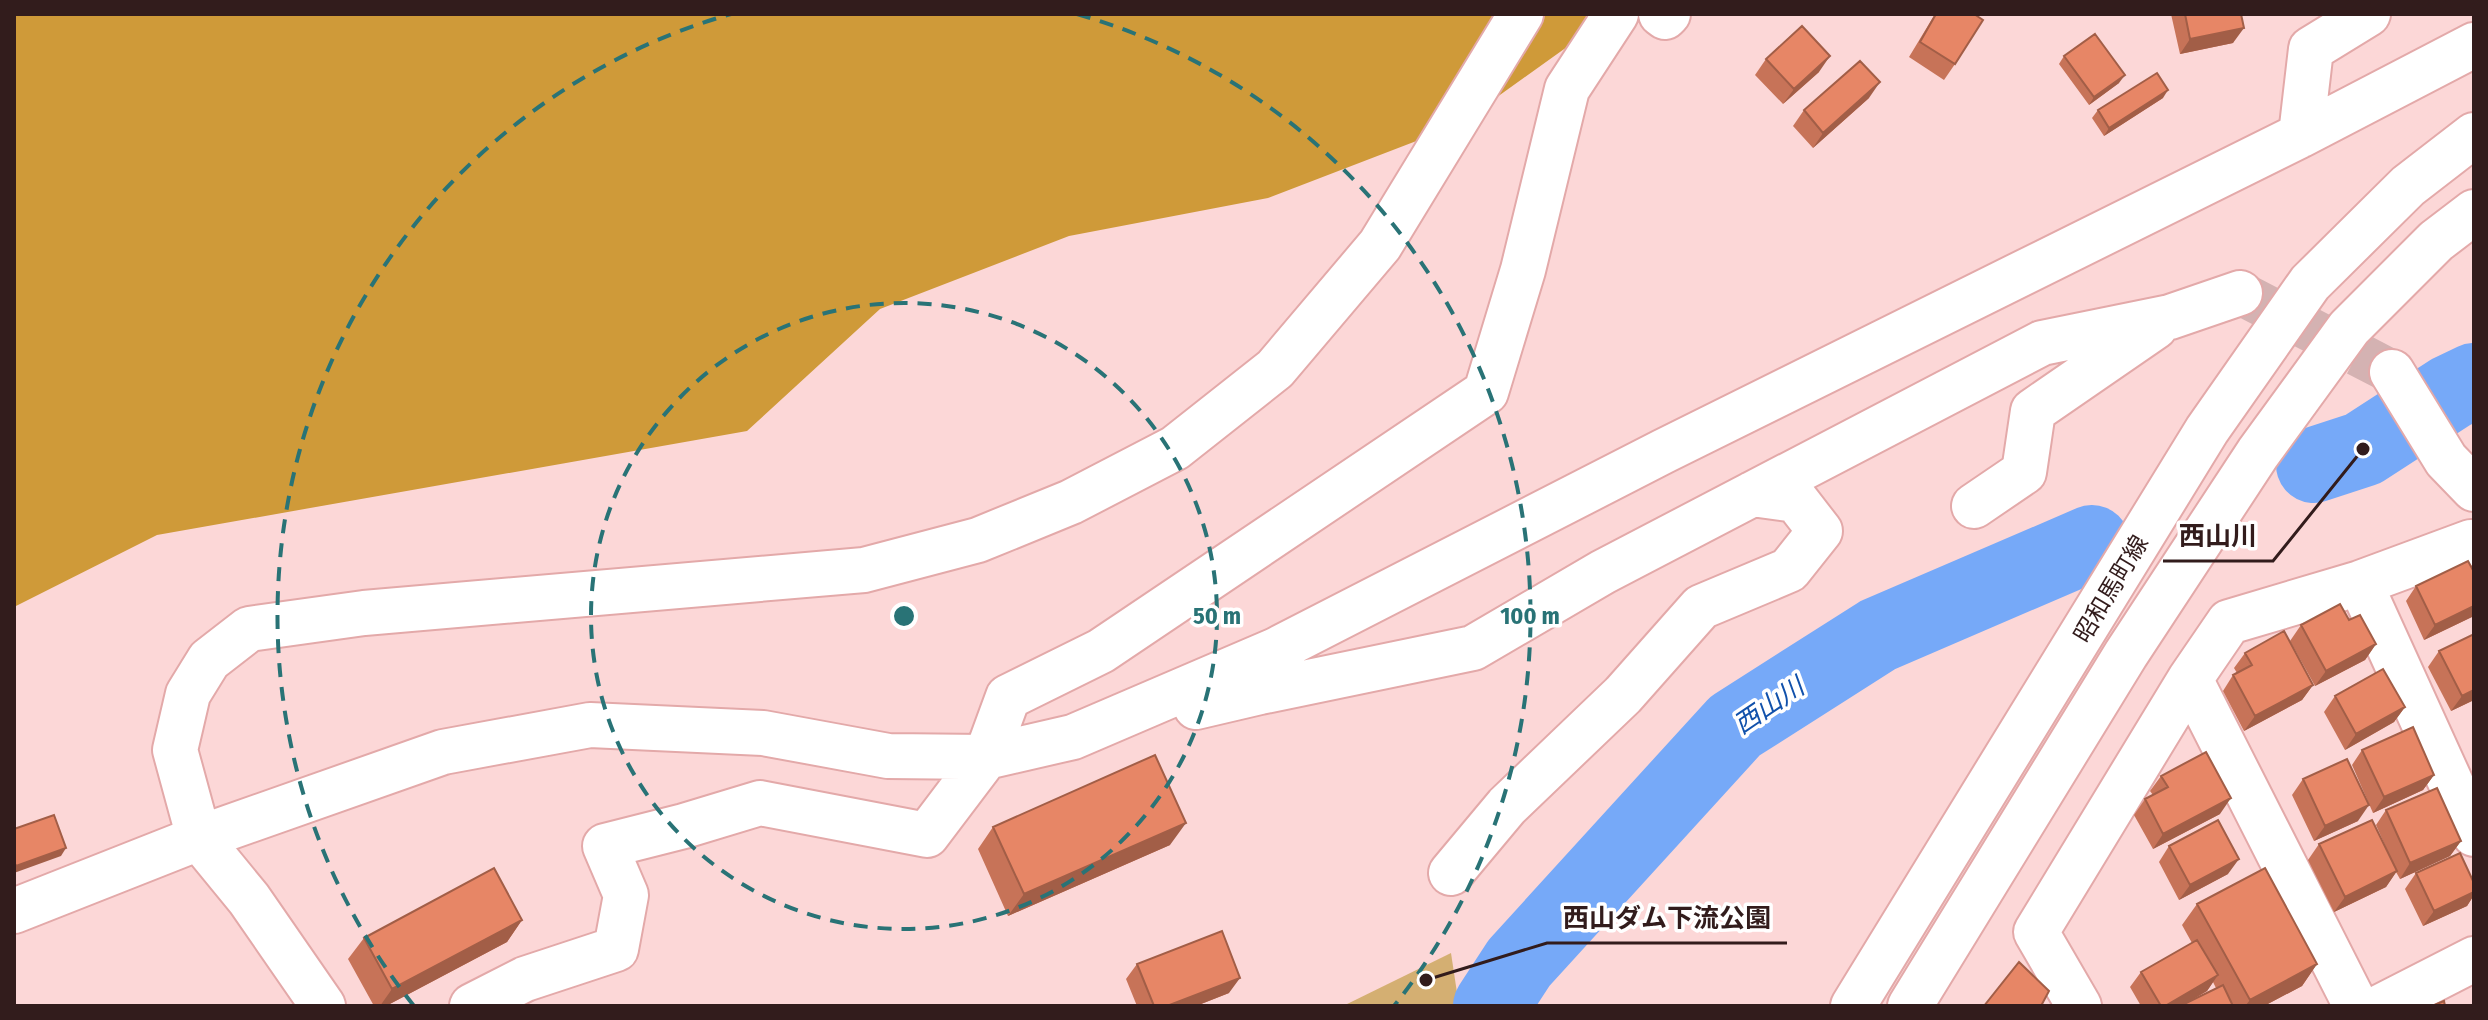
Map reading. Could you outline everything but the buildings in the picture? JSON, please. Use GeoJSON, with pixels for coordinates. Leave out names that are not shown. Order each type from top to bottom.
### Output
{"type":"FeatureCollection","features":[{"type":"Feature","properties":{"kind":"street"},"geometry":{"type":"LineString","coordinates":[[323,1006],[249,899],[199,838],[175,750],[188,694],[209,660],[249,629],[364,613],[864,570],[978,540],[1071,502],[1175,448],[1275,369],[1380,245],[1521,14]]}},
{"type":"Feature","properties":{"kind":"street"},"geometry":{"type":"LineString","coordinates":[[472,1006],[525,979],[616,949],[626,895],[605,846],[760,803],[927,835],[986,757],[1008,697],[1101,651],[1486,392],[1523,270],[1567,89],[1616,14]]}},
{"type":"Feature","properties":{"kind":"street"},"geometry":{"type":"LineString","coordinates":[[1661,14],[1665,17],[1668,14]]}},
{"type":"Feature","properties":{"kind":"street"},"geometry":{"type":"LineString","coordinates":[[2301,135],[2311,49],[2368,14]]}},
{"type":"Feature","properties":{"kind":"street"},"geometry":{"type":"LineString","coordinates":[[1073,737],[1276,650],[1664,451],[2301,135],[2474,45]]}},
{"type":"Feature","properties":{"kind":"street","name":"昭和馬町線"},"geometry":{"type":"LineString","coordinates":[[1853,1006],[2207,430],[2310,283],[2408,186],[2474,135]]}},
{"type":"Feature","properties":{"kind":"street","name":"昭和馬町線"},"geometry":{"type":"LineString","coordinates":[[1910,1006],[2126,654],[2258,453],[2349,328],[2436,241],[2474,212]]}},
{"type":"Feature","properties":{"kind":"street"},"geometry":{"type":"LineString","coordinates":[[14,911],[199,838],[443,752],[590,725],[763,733],[888,756],[986,757],[1260,692],[1473,648],[1603,572],[2042,343],[2170,317],[2240,293]]}},
{"type":"Feature","properties":{"kind":"street"},"geometry":{"type":"LineString","coordinates":[[1974,506],[2024,472],[2033,411],[2170,317]]}},
{"type":"Feature","properties":{"kind":"street"},"geometry":{"type":"LineString","coordinates":[[2392,372],[2460,474]]}},
{"type":"Feature","properties":{"kind":"street"},"geometry":{"type":"LineString","coordinates":[[1451,873],[1507,806],[1623,695],[1701,607],[1789,570],[1820,531],[1796,500],[1752,494]]}},
{"type":"Feature","properties":{"kind":"street"},"geometry":{"type":"LineString","coordinates":[[2079,1006],[2036,932],[2190,679],[2229,622],[2360,583],[2474,543]]}},
{"type":"Feature","properties":{"kind":"street"},"geometry":{"type":"LineString","coordinates":[[2360,583],[2474,834]]}},
{"type":"Feature","properties":{"kind":"street"},"geometry":{"type":"LineString","coordinates":[[2190,679],[2356,1006]]}},
{"type":"Feature","properties":{"kind":"street"},"geometry":{"type":"LineString","coordinates":[[2382,1006],[2474,959]]}},
{"type":"Feature","properties":{"kind":"shaded area"},"geometry":{"type":"Polygon","coordinates":[[[14,14],[1613,14],[1458,125],[1268,198],[1069,236],[880,309],[747,431],[157,535],[14,607],[14,14]]]}},
{"type":"Feature","properties":{"kind":"shaded area"},"geometry":{"type":"Polygon","coordinates":[[[1451,953],[1459,1006],[1343,1006],[1451,953]]]}},
{"type":"Feature","properties":{"kind":"waterway","name":"西山川"},"geometry":{"type":"LineString","coordinates":[[2314,465],[2363,449],[2451,392],[2474,381]]}},
{"type":"Feature","properties":{"kind":"waterway","name":"西山川"},"geometry":{"type":"LineString","coordinates":[[1491,1006],[1519,963],[1735,726],[1878,635],[2092,543]]}},
{"type":"Feature","properties":{"kind":"tunnel"},"geometry":{"type":"LineString","coordinates":[[2240,293],[2392,372]]}},
{"type":"Feature","properties":{"kind":"place","name":"西山川"},"geometry":{"type":"Point","coordinates":[2363,449]}},
{"type":"Feature","properties":{"kind":"place","name":"西山ダム下流公園"},"geometry":{"type":"Point","coordinates":[1426,980]}}]}
